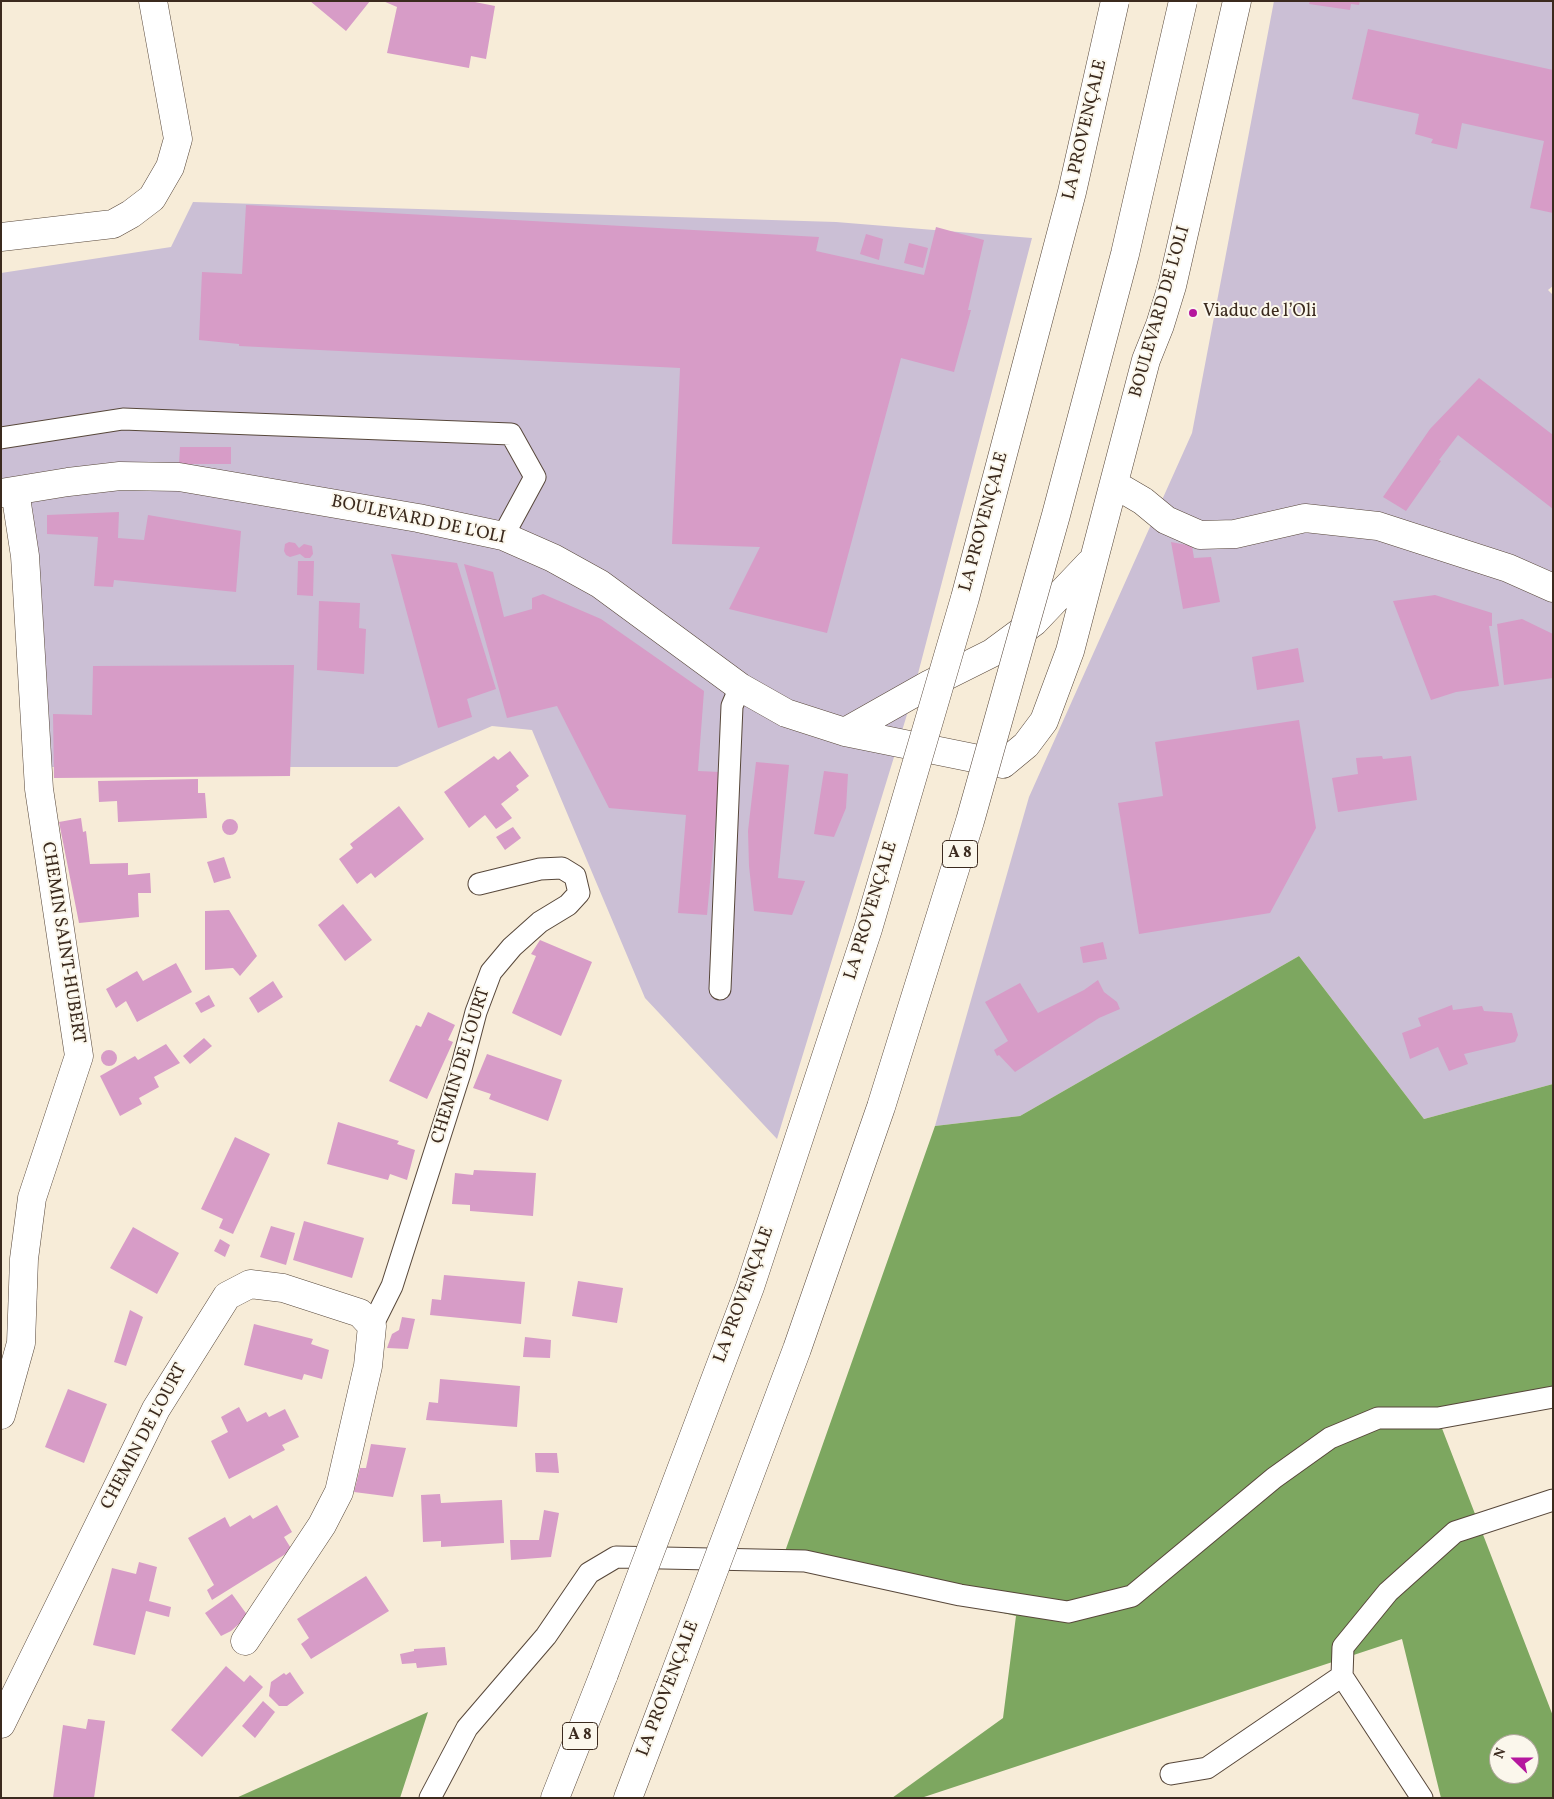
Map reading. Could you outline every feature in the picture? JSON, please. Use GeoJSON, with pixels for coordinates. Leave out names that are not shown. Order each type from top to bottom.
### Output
{"type":"FeatureCollection","features":[{"type":"Feature","properties":{"kind":"main road"},"geometry":{"type":"LineString","coordinates":[[1,237],[113,224],[131,214],[152,198],[170,167],[178,139],[154,1]]}},
{"type":"Feature","properties":{"kind":"main road","name":"LA PROVENÇALE"},"geometry":{"type":"LineString","coordinates":[[555,1798],[604,1674],[750,1287],[868,930],[965,598],[1072,192],[1115,1]]}},
{"type":"Feature","properties":{"kind":"main road","name":"LA PROVENÇALE"},"geometry":{"type":"LineString","coordinates":[[628,1798],[797,1349],[878,1117],[970,821],[1056,515],[1120,273],[1183,1]]}},
{"type":"Feature","properties":{"kind":"main road","name":"BOULEVARD DE L'OLI"},"geometry":{"type":"LineString","coordinates":[[8,492],[120,476],[179,477],[418,518],[503,536],[553,558],[600,584],[740,687],[786,713],[845,732],[1004,764],[1026,745],[1044,721],[1070,651],[1146,360],[1160,325],[1172,286],[1237,1]]}},
{"type":"Feature","properties":{"kind":"main road"},"geometry":{"type":"LineString","coordinates":[[1114,484],[1143,501],[1166,520],[1200,535],[1235,534],[1305,518],[1378,526],[1508,568],[1553,588]]}},
{"type":"Feature","properties":{"kind":"main road","name":"CHEMIN SAINT-HUBERT"},"geometry":{"type":"LineString","coordinates":[[1,1415],[21,1343],[24,1259],[32,1198],[79,1056],[39,789],[25,556],[8,492]]}},
{"type":"Feature","properties":{"kind":"main road","name":"BOULEVARD DE L'OLI"},"geometry":{"type":"LineString","coordinates":[[845,732],[930,684],[992,653],[1034,622],[1092,562]]}},
{"type":"Feature","properties":{"kind":"main road","name":"CHEMIN DE L'OURT"},"geometry":{"type":"LineString","coordinates":[[1,1724],[156,1410],[227,1296],[250,1284],[283,1288],[360,1313],[372,1326],[368,1366],[338,1492],[322,1525],[245,1641]]}},
{"type":"Feature","properties":{"kind":"lane"},"geometry":{"type":"LineString","coordinates":[[1,438],[123,419],[512,434],[536,477],[503,536]]}},
{"type":"Feature","properties":{"kind":"lane"},"geometry":{"type":"LineString","coordinates":[[720,989],[732,706],[740,687]]}},
{"type":"Feature","properties":{"kind":"lane","name":"CHEMIN DE L'OURT"},"geometry":{"type":"LineString","coordinates":[[372,1326],[395,1277],[460,1073],[476,1012],[491,972],[512,947],[540,922],[568,905],[579,893],[574,876],[562,868],[540,869],[479,884]]}},
{"type":"Feature","properties":{"kind":"lane"},"geometry":{"type":"LineString","coordinates":[[430,1798],[467,1728],[546,1636],[589,1573],[616,1557],[805,1561],[960,1595],[1068,1612],[1132,1596],[1274,1478],[1330,1438],[1378,1418],[1438,1418],[1553,1397]]}},
{"type":"Feature","properties":{"kind":"lane"},"geometry":{"type":"LineString","coordinates":[[1422,1798],[1342,1676],[1343,1647],[1388,1592],[1455,1532],[1553,1500]]}},
{"type":"Feature","properties":{"kind":"lane"},"geometry":{"type":"LineString","coordinates":[[1171,1774],[1207,1768],[1342,1676]]}},
{"type":"Feature","properties":{"kind":"shaded area"},"geometry":{"type":"Polygon","coordinates":[[[1274,1],[1553,1],[1553,286],[1548,290],[1553,295],[1553,1084],[1424,1119],[1299,956],[1020,1116],[935,1126],[1029,797],[1192,433],[1274,1]]]}},
{"type":"Feature","properties":{"kind":"shaded area"},"geometry":{"type":"Polygon","coordinates":[[[193,202],[836,222],[1032,238],[909,708],[777,1139],[645,998],[532,730],[492,726],[397,767],[37,767],[29,524],[1,499],[1,273],[171,247],[193,202]]]}},
{"type":"Feature","properties":{"kind":"green space"},"geometry":{"type":"Polygon","coordinates":[[[1299,956],[1424,1119],[1553,1084],[1553,1397],[1438,1418],[1553,1716],[1553,1798],[1441,1798],[1402,1639],[921,1798],[892,1798],[1003,1718],[1016,1616],[782,1560],[935,1126],[1020,1116],[1299,956]]]}},
{"type":"Feature","properties":{"kind":"green space"},"geometry":{"type":"Polygon","coordinates":[[[428,1712],[400,1798],[236,1798],[428,1712]]]}},
{"type":"Feature","properties":{"kind":"building"},"geometry":{"type":"Polygon","coordinates":[[[310,1],[370,1],[346,31],[310,1]]]}},
{"type":"Feature","properties":{"kind":"building"},"geometry":{"type":"Polygon","coordinates":[[[383,1],[470,1],[495,6],[486,59],[471,56],[469,68],[387,53],[397,7],[383,1]]]}},
{"type":"Feature","properties":{"kind":"building"},"geometry":{"type":"Polygon","coordinates":[[[1310,1],[1360,1],[1359,5],[1351,4],[1350,10],[1309,4],[1310,1]]]}},
{"type":"Feature","properties":{"kind":"building"},"geometry":{"type":"Polygon","coordinates":[[[1368,29],[1553,70],[1553,213],[1530,208],[1544,141],[1462,123],[1457,149],[1431,143],[1433,139],[1415,134],[1419,114],[1352,99],[1368,29]]]}},
{"type":"Feature","properties":{"kind":"building"},"geometry":{"type":"Polygon","coordinates":[[[246,205],[819,237],[816,251],[924,275],[936,227],[984,240],[968,310],[971,310],[954,372],[901,358],[827,633],[729,609],[760,547],[672,544],[680,368],[239,346],[239,344],[199,340],[202,272],[242,274],[246,205]]]}},
{"type":"Feature","properties":{"kind":"building"},"geometry":{"type":"Polygon","coordinates":[[[866,234],[883,239],[879,260],[860,254],[866,234]]]}},
{"type":"Feature","properties":{"kind":"building"},"geometry":{"type":"Polygon","coordinates":[[[909,243],[928,248],[923,268],[904,263],[909,243]]]}},
{"type":"Feature","properties":{"kind":"building"},"geometry":{"type":"Polygon","coordinates":[[[1479,378],[1553,435],[1553,509],[1458,435],[1439,460],[1441,461],[1406,511],[1383,497],[1430,429],[1479,378]]]}},
{"type":"Feature","properties":{"kind":"building"},"geometry":{"type":"Polygon","coordinates":[[[180,447],[231,447],[231,464],[179,464],[180,447]]]}},
{"type":"Feature","properties":{"kind":"building"},"geometry":{"type":"Polygon","coordinates":[[[119,512],[118,538],[144,540],[148,515],[241,531],[236,592],[114,580],[113,587],[94,586],[98,537],[47,534],[47,515],[119,512]]]}},
{"type":"Feature","properties":{"kind":"building"},"geometry":{"type":"Polygon","coordinates":[[[289,542],[295,543],[299,548],[304,544],[312,546],[313,554],[310,558],[305,558],[300,554],[290,557],[286,555],[284,551],[285,544],[289,542]]]}},
{"type":"Feature","properties":{"kind":"building"},"geometry":{"type":"Polygon","coordinates":[[[1171,542],[1192,546],[1194,558],[1211,557],[1220,602],[1183,609],[1171,542]]]}},
{"type":"Feature","properties":{"kind":"building"},"geometry":{"type":"Polygon","coordinates":[[[391,554],[457,563],[496,689],[467,699],[472,717],[438,728],[391,554]]]}},
{"type":"Feature","properties":{"kind":"building"},"geometry":{"type":"Polygon","coordinates":[[[298,561],[314,561],[313,596],[297,595],[298,561]]]}},
{"type":"Feature","properties":{"kind":"building"},"geometry":{"type":"Polygon","coordinates":[[[464,564],[493,572],[504,617],[532,609],[532,598],[543,594],[601,619],[704,691],[698,771],[720,772],[707,915],[678,913],[686,815],[609,808],[557,706],[507,718],[464,564]]]}},
{"type":"Feature","properties":{"kind":"building"},"geometry":{"type":"Polygon","coordinates":[[[1435,595],[1492,613],[1492,626],[1489,626],[1499,686],[1456,692],[1431,700],[1393,601],[1435,595]]]}},
{"type":"Feature","properties":{"kind":"building"},"geometry":{"type":"Polygon","coordinates":[[[319,601],[360,603],[359,628],[366,629],[364,674],[317,670],[319,601]]]}},
{"type":"Feature","properties":{"kind":"building"},"geometry":{"type":"Polygon","coordinates":[[[1522,619],[1553,634],[1553,678],[1504,685],[1497,624],[1522,619]]]}},
{"type":"Feature","properties":{"kind":"building"},"geometry":{"type":"Polygon","coordinates":[[[1298,648],[1304,682],[1257,690],[1252,657],[1298,648]]]}},
{"type":"Feature","properties":{"kind":"building"},"geometry":{"type":"Polygon","coordinates":[[[294,665],[290,776],[54,778],[53,714],[92,715],[93,666],[294,665]]]}},
{"type":"Feature","properties":{"kind":"building"},"geometry":{"type":"Polygon","coordinates":[[[1299,720],[1316,828],[1270,913],[1139,934],[1118,803],[1163,796],[1155,742],[1299,720]]]}},
{"type":"Feature","properties":{"kind":"building"},"geometry":{"type":"Polygon","coordinates":[[[510,751],[529,776],[516,786],[519,790],[501,804],[512,818],[496,829],[485,815],[469,828],[444,792],[494,756],[498,760],[510,751]]]}},
{"type":"Feature","properties":{"kind":"building"},"geometry":{"type":"Polygon","coordinates":[[[1382,756],[1383,759],[1411,756],[1417,800],[1338,812],[1332,778],[1358,774],[1356,758],[1382,756]]]}},
{"type":"Feature","properties":{"kind":"building"},"geometry":{"type":"Polygon","coordinates":[[[756,762],[789,765],[778,878],[805,881],[792,915],[754,911],[749,866],[748,831],[756,762]]]}},
{"type":"Feature","properties":{"kind":"building"},"geometry":{"type":"Polygon","coordinates":[[[824,771],[848,774],[846,808],[834,837],[814,834],[824,771]]]}},
{"type":"Feature","properties":{"kind":"building"},"geometry":{"type":"Polygon","coordinates":[[[198,779],[198,793],[205,793],[207,818],[118,822],[117,801],[99,802],[98,781],[198,779]]]}},
{"type":"Feature","properties":{"kind":"building"},"geometry":{"type":"Polygon","coordinates":[[[399,806],[424,839],[375,878],[371,873],[357,884],[339,859],[353,848],[350,844],[399,806]]]}},
{"type":"Feature","properties":{"kind":"building"},"geometry":{"type":"Polygon","coordinates":[[[81,818],[83,832],[86,831],[90,864],[128,863],[128,875],[150,873],[151,893],[138,893],[139,917],[79,923],[59,822],[81,818]]]}},
{"type":"Feature","properties":{"kind":"building"},"geometry":{"type":"Polygon","coordinates":[[[230,819],[236,821],[238,827],[236,833],[230,835],[224,833],[222,827],[224,821],[230,819]]]}},
{"type":"Feature","properties":{"kind":"building"},"geometry":{"type":"Polygon","coordinates":[[[513,827],[521,838],[505,850],[496,837],[513,827]]]}},
{"type":"Feature","properties":{"kind":"building"},"geometry":{"type":"Polygon","coordinates":[[[224,857],[231,878],[214,883],[207,862],[224,857]]]}},
{"type":"Feature","properties":{"kind":"building"},"geometry":{"type":"Polygon","coordinates":[[[343,904],[372,940],[345,961],[318,925],[343,904]]]}},
{"type":"Feature","properties":{"kind":"building"},"geometry":{"type":"Polygon","coordinates":[[[229,910],[257,956],[240,976],[233,968],[205,970],[205,911],[229,910]]]}},
{"type":"Feature","properties":{"kind":"building"},"geometry":{"type":"Polygon","coordinates":[[[540,940],[592,962],[561,1036],[512,1013],[536,956],[531,954],[540,940]]]}},
{"type":"Feature","properties":{"kind":"building"},"geometry":{"type":"Polygon","coordinates":[[[1103,942],[1107,959],[1083,963],[1080,947],[1103,942]]]}},
{"type":"Feature","properties":{"kind":"building"},"geometry":{"type":"Polygon","coordinates":[[[176,963],[192,992],[137,1022],[126,1001],[116,1008],[106,989],[137,971],[143,981],[176,963]]]}},
{"type":"Feature","properties":{"kind":"building"},"geometry":{"type":"Polygon","coordinates":[[[1098,980],[1104,992],[1117,1002],[1120,1009],[1099,1018],[1015,1072],[999,1055],[997,1056],[994,1050],[1008,1041],[985,1002],[1020,983],[1038,1013],[1084,990],[1098,980]]]}},
{"type":"Feature","properties":{"kind":"building"},"geometry":{"type":"Polygon","coordinates":[[[273,981],[283,997],[258,1013],[249,998],[273,981]]]}},
{"type":"Feature","properties":{"kind":"building"},"geometry":{"type":"Polygon","coordinates":[[[209,995],[215,1006],[201,1013],[195,1003],[209,995]]]}},
{"type":"Feature","properties":{"kind":"building"},"geometry":{"type":"Polygon","coordinates":[[[1452,1005],[1453,1010],[1482,1006],[1484,1011],[1512,1013],[1518,1035],[1515,1042],[1464,1054],[1468,1064],[1449,1071],[1438,1047],[1410,1059],[1402,1033],[1421,1026],[1418,1018],[1452,1005]]]}},
{"type":"Feature","properties":{"kind":"building"},"geometry":{"type":"Polygon","coordinates":[[[428,1012],[455,1025],[448,1040],[453,1042],[427,1099],[389,1081],[416,1025],[421,1027],[428,1012]]]}},
{"type":"Feature","properties":{"kind":"building"},"geometry":{"type":"Polygon","coordinates":[[[204,1038],[212,1046],[190,1064],[183,1056],[204,1038]]]}},
{"type":"Feature","properties":{"kind":"building"},"geometry":{"type":"Polygon","coordinates":[[[166,1044],[180,1063],[154,1077],[159,1087],[139,1098],[142,1104],[120,1116],[100,1076],[135,1056],[138,1060],[166,1044]]]}},
{"type":"Feature","properties":{"kind":"building"},"geometry":{"type":"Polygon","coordinates":[[[109,1050],[117,1058],[109,1066],[101,1058],[109,1050]]]}},
{"type":"Feature","properties":{"kind":"building"},"geometry":{"type":"Polygon","coordinates":[[[487,1054],[562,1080],[548,1121],[489,1099],[491,1094],[473,1088],[487,1054]]]}},
{"type":"Feature","properties":{"kind":"building"},"geometry":{"type":"Polygon","coordinates":[[[338,1122],[399,1141],[397,1144],[415,1150],[407,1180],[390,1174],[388,1180],[327,1164],[338,1122]]]}},
{"type":"Feature","properties":{"kind":"building"},"geometry":{"type":"Polygon","coordinates":[[[235,1137],[270,1154],[233,1234],[219,1228],[223,1219],[201,1209],[235,1137]]]}},
{"type":"Feature","properties":{"kind":"building"},"geometry":{"type":"Polygon","coordinates":[[[474,1170],[536,1173],[533,1216],[470,1211],[470,1205],[452,1204],[455,1173],[473,1175],[474,1170]]]}},
{"type":"Feature","properties":{"kind":"building"},"geometry":{"type":"Polygon","coordinates":[[[304,1221],[364,1238],[352,1278],[293,1260],[304,1221]]]}},
{"type":"Feature","properties":{"kind":"building"},"geometry":{"type":"Polygon","coordinates":[[[271,1226],[295,1233],[286,1265],[260,1257],[271,1226]]]}},
{"type":"Feature","properties":{"kind":"building"},"geometry":{"type":"Polygon","coordinates":[[[133,1227],[179,1253],[157,1294],[110,1268],[133,1227]]]}},
{"type":"Feature","properties":{"kind":"building"},"geometry":{"type":"Polygon","coordinates":[[[220,1239],[230,1245],[225,1257],[214,1251],[220,1239]]]}},
{"type":"Feature","properties":{"kind":"building"},"geometry":{"type":"Polygon","coordinates":[[[444,1275],[525,1282],[521,1324],[430,1315],[432,1299],[441,1300],[444,1275]]]}},
{"type":"Feature","properties":{"kind":"building"},"geometry":{"type":"Polygon","coordinates":[[[578,1281],[623,1288],[617,1323],[572,1316],[578,1281]]]}},
{"type":"Feature","properties":{"kind":"building"},"geometry":{"type":"Polygon","coordinates":[[[130,1310],[143,1317],[126,1366],[114,1362],[130,1310]]]}},
{"type":"Feature","properties":{"kind":"building"},"geometry":{"type":"Polygon","coordinates":[[[402,1317],[415,1319],[408,1349],[387,1348],[392,1334],[399,1330],[402,1317]]]}},
{"type":"Feature","properties":{"kind":"building"},"geometry":{"type":"Polygon","coordinates":[[[254,1324],[313,1339],[311,1344],[329,1350],[322,1379],[304,1374],[302,1380],[244,1365],[254,1324]]]}},
{"type":"Feature","properties":{"kind":"building"},"geometry":{"type":"Polygon","coordinates":[[[525,1337],[551,1340],[550,1358],[523,1357],[525,1337]]]}},
{"type":"Feature","properties":{"kind":"building"},"geometry":{"type":"Polygon","coordinates":[[[440,1379],[520,1386],[517,1427],[426,1420],[429,1402],[438,1403],[440,1379]]]}},
{"type":"Feature","properties":{"kind":"building"},"geometry":{"type":"Polygon","coordinates":[[[68,1389],[107,1404],[84,1463],[45,1447],[68,1389]]]}},
{"type":"Feature","properties":{"kind":"building"},"geometry":{"type":"Polygon","coordinates":[[[239,1407],[247,1422],[266,1412],[269,1417],[285,1409],[299,1437],[282,1445],[285,1450],[229,1479],[211,1441],[228,1432],[221,1417],[239,1407]]]}},
{"type":"Feature","properties":{"kind":"building"},"geometry":{"type":"Polygon","coordinates":[[[371,1444],[406,1448],[393,1497],[354,1492],[360,1468],[366,1468],[371,1444]]]}},
{"type":"Feature","properties":{"kind":"building"},"geometry":{"type":"Polygon","coordinates":[[[535,1453],[557,1453],[559,1473],[536,1472],[535,1453]]]}},
{"type":"Feature","properties":{"kind":"building"},"geometry":{"type":"Polygon","coordinates":[[[440,1494],[441,1503],[502,1500],[504,1543],[441,1547],[441,1541],[423,1542],[421,1495],[440,1494]]]}},
{"type":"Feature","properties":{"kind":"building"},"geometry":{"type":"Polygon","coordinates":[[[277,1505],[292,1532],[284,1537],[292,1550],[212,1600],[207,1590],[214,1585],[188,1538],[225,1517],[230,1527],[250,1515],[253,1519],[277,1505]]]}},
{"type":"Feature","properties":{"kind":"building"},"geometry":{"type":"Polygon","coordinates":[[[544,1510],[559,1513],[551,1557],[511,1560],[510,1540],[539,1540],[544,1510]]]}},
{"type":"Feature","properties":{"kind":"building"},"geometry":{"type":"Polygon","coordinates":[[[139,1562],[157,1567],[149,1601],[171,1607],[169,1617],[146,1611],[135,1655],[93,1645],[112,1568],[136,1574],[139,1562]]]}},
{"type":"Feature","properties":{"kind":"building"},"geometry":{"type":"Polygon","coordinates":[[[366,1576],[389,1611],[311,1659],[301,1644],[309,1638],[297,1619],[366,1576]]]}},
{"type":"Feature","properties":{"kind":"building"},"geometry":{"type":"Polygon","coordinates":[[[232,1594],[248,1616],[231,1631],[221,1636],[205,1613],[232,1594]]]}},
{"type":"Feature","properties":{"kind":"building"},"geometry":{"type":"Polygon","coordinates":[[[445,1647],[447,1665],[417,1668],[416,1663],[402,1664],[400,1654],[414,1651],[414,1649],[445,1647]]]}},
{"type":"Feature","properties":{"kind":"building"},"geometry":{"type":"Polygon","coordinates":[[[226,1666],[244,1682],[250,1675],[263,1687],[202,1757],[171,1730],[226,1666]]]}},
{"type":"Feature","properties":{"kind":"building"},"geometry":{"type":"Polygon","coordinates":[[[290,1672],[304,1693],[287,1706],[279,1706],[269,1696],[271,1682],[284,1673],[286,1675],[290,1672]]]}},
{"type":"Feature","properties":{"kind":"building"},"geometry":{"type":"Polygon","coordinates":[[[263,1701],[275,1712],[255,1738],[242,1726],[263,1701]]]}},
{"type":"Feature","properties":{"kind":"building"},"geometry":{"type":"Polygon","coordinates":[[[88,1719],[105,1721],[94,1798],[53,1798],[63,1725],[86,1729],[88,1719]]]}},
{"type":"Feature","properties":{"kind":"place","name":"Viaduc de l’Oli"},"geometry":{"type":"Point","coordinates":[1193,313]}}]}
